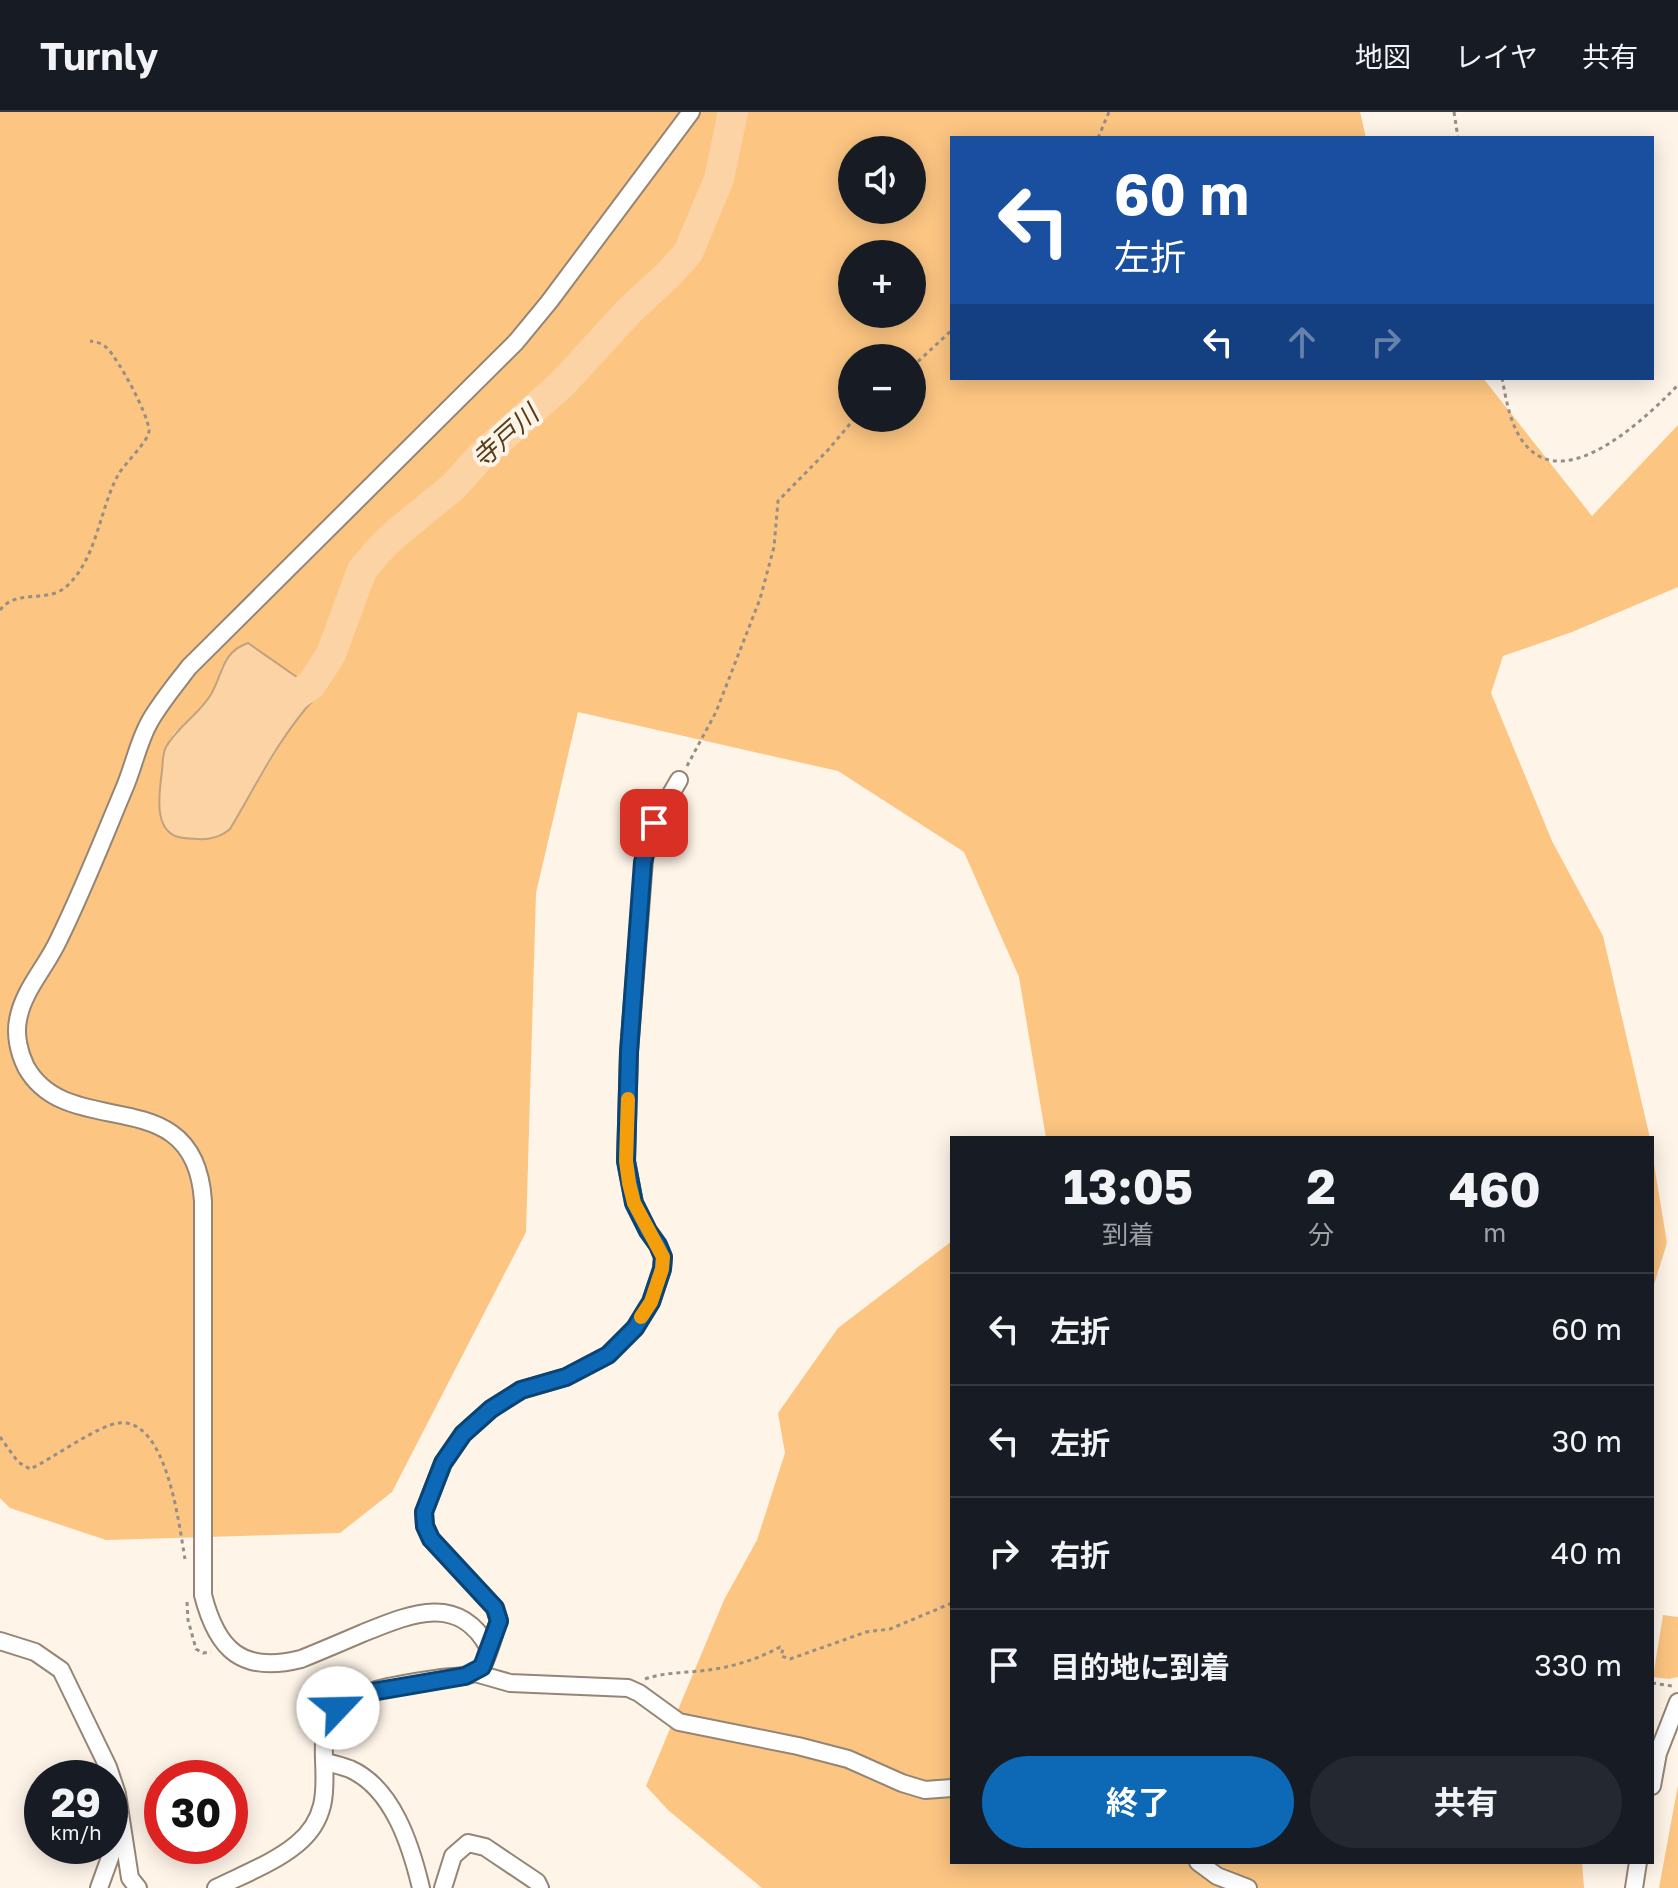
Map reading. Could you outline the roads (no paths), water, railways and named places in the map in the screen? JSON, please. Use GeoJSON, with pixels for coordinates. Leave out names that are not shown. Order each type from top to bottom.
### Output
{"type":"FeatureCollection","features":[{"type":"Feature","properties":{"kind":"street"},"geometry":{"type":"LineString","coordinates":[[488,1647],[481,1634],[458,1618],[433,1612],[410,1614],[286,1663],[257,1664],[245,1661],[228,1648],[209,1621],[203,1595],[203,1201],[200,1172],[184,1145],[164,1128],[70,1103],[40,1085],[27,1069],[21,1054],[17,1037],[18,1018],[26,997],[58,942],[126,785],[149,722],[170,691],[199,656],[516,342],[578,265],[691,112]]}},
{"type":"Feature","properties":{"kind":"street"},"geometry":{"type":"LineString","coordinates":[[475,1673],[487,1659],[488,1647],[499,1621],[495,1608],[431,1539],[425,1526],[424,1512],[443,1463],[463,1434],[491,1409],[521,1390],[566,1377],[608,1355],[635,1328],[651,1302],[662,1269],[663,1257],[634,1203],[629,1183],[626,1161],[629,1052],[645,847],[654,823],[679,780]]}},
{"type":"Feature","properties":{"kind":"street"},"geometry":{"type":"LineString","coordinates":[[0,1641],[35,1652],[61,1670],[105,1760]]}},
{"type":"Feature","properties":{"kind":"street"},"geometry":{"type":"LineString","coordinates":[[216,1888],[280,1855],[310,1830],[326,1793],[324,1728],[338,1708],[366,1693],[475,1673],[510,1683],[628,1688],[679,1722],[848,1759],[925,1790],[950,1788]]}},
{"type":"Feature","properties":{"kind":"street"},"geometry":{"type":"LineString","coordinates":[[1654,1775],[1658,1753],[1678,1702]]}},
{"type":"Feature","properties":{"kind":"street"},"geometry":{"type":"LineString","coordinates":[[326,1762],[351,1769],[370,1782],[389,1806],[415,1864],[421,1888]]}},
{"type":"Feature","properties":{"kind":"street"},"geometry":{"type":"LineString","coordinates":[[443,1888],[453,1856],[468,1843],[476,1843],[537,1882],[540,1888]]}},
{"type":"Feature","properties":{"kind":"street"},"geometry":{"type":"LineString","coordinates":[[99,1888],[108,1864]]}},
{"type":"Feature","properties":{"kind":"street"},"geometry":{"type":"LineString","coordinates":[[127,1864],[130,1878],[138,1888]]}},
{"type":"Feature","properties":{"kind":"street"},"geometry":{"type":"LineString","coordinates":[[1201,1864],[1217,1876],[1248,1888]]}},
{"type":"Feature","properties":{"kind":"street"},"geometry":{"type":"LineString","coordinates":[[1634,1888],[1638,1864]]}},
{"type":"Feature","properties":{"kind":"waterway","name":"寺戸川"},"geometry":{"type":"LineString","coordinates":[[276,709],[311,685],[331,654],[362,570],[378,551],[453,487],[480,457],[563,383],[688,253],[719,179],[733,112]]}}]}
